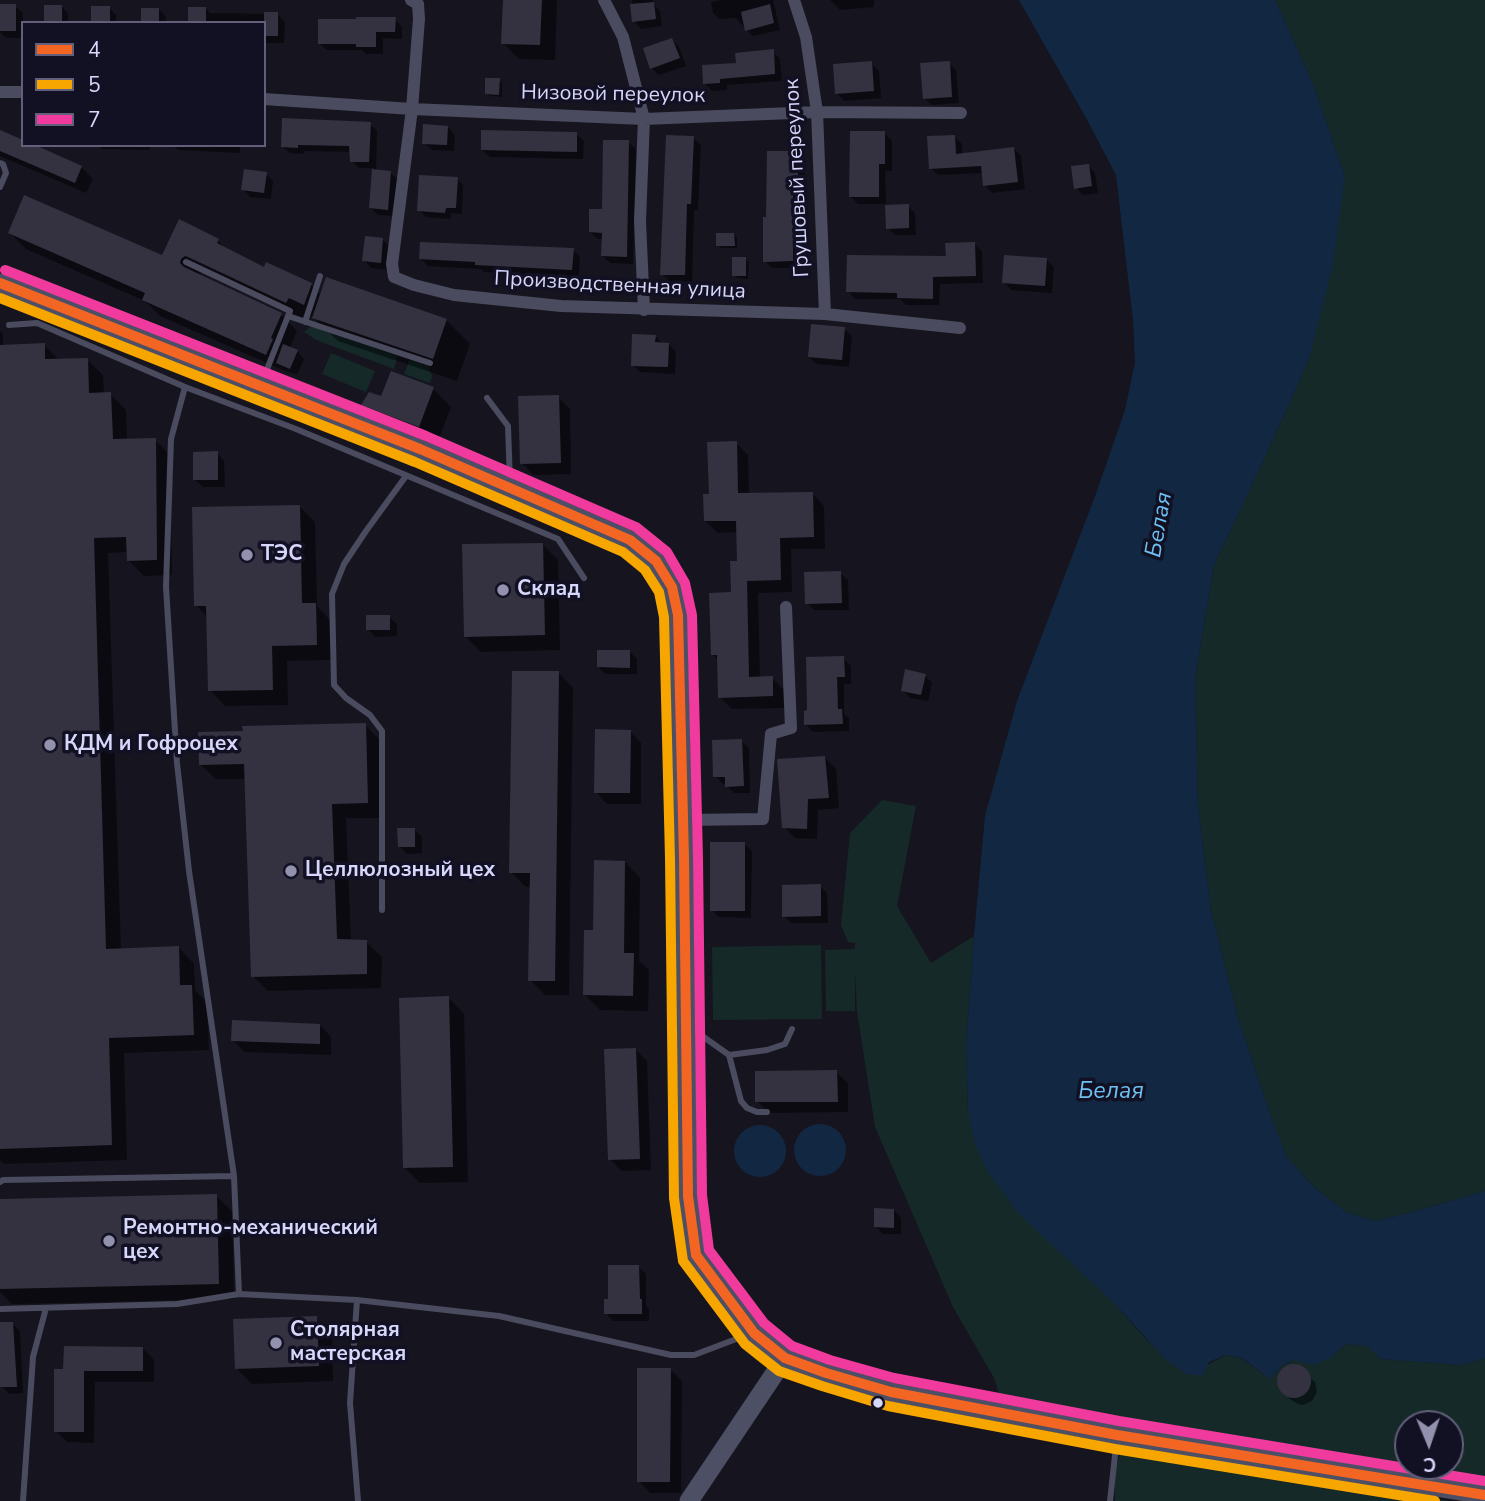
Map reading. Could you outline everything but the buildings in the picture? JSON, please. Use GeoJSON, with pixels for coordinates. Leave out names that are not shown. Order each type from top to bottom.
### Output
{"type":"FeatureCollection","features":[{"type":"Feature","properties":{"kind":"main road"},"geometry":{"type":"LineString","coordinates":[[0,283],[420,449],[630,540],[656,561],[672,587],[678,615],[688,1196],[696,1255],[754,1333],[785,1358],[891,1392],[1414,1492],[1485,1495]]}},
{"type":"Feature","properties":{"kind":"main road"},"geometry":{"type":"LineString","coordinates":[[689,1501],[785,1358]]}},
{"type":"Feature","properties":{"kind":"street","name":"Производственная улица"},"geometry":{"type":"LineString","coordinates":[[411,0],[418,4],[419,19],[412,109],[392,264],[394,277],[454,295],[561,306],[825,314],[960,328]]}},
{"type":"Feature","properties":{"kind":"street"},"geometry":{"type":"LineString","coordinates":[[604,0],[623,37],[644,118],[640,221],[643,310]]}},
{"type":"Feature","properties":{"kind":"street","name":"Грушовый переулок"},"geometry":{"type":"LineString","coordinates":[[794,0],[806,37],[817,112],[825,314]]}},
{"type":"Feature","properties":{"kind":"street"},"geometry":{"type":"LineString","coordinates":[[0,92],[21,92]]}},
{"type":"Feature","properties":{"kind":"street","name":"Низовой переулок"},"geometry":{"type":"LineString","coordinates":[[266,99],[412,109],[644,118],[817,112],[961,113]]}},
{"type":"Feature","properties":{"kind":"street"},"geometry":{"type":"LineString","coordinates":[[683,820],[763,819],[771,734],[790,728],[786,607]]}},
{"type":"Feature","properties":{"kind":"lane"},"geometry":{"type":"LineString","coordinates":[[0,163],[6,173],[0,187]]}},
{"type":"Feature","properties":{"kind":"lane"},"geometry":{"type":"LineString","coordinates":[[186,262],[290,311],[261,386]]}},
{"type":"Feature","properties":{"kind":"lane"},"geometry":{"type":"LineString","coordinates":[[305,322],[320,276]]}},
{"type":"Feature","properties":{"kind":"lane"},"geometry":{"type":"LineString","coordinates":[[288,316],[430,363]]}},
{"type":"Feature","properties":{"kind":"lane"},"geometry":{"type":"LineString","coordinates":[[9,325],[37,323],[558,539],[584,578]]}},
{"type":"Feature","properties":{"kind":"lane"},"geometry":{"type":"LineString","coordinates":[[186,387],[172,439],[166,587],[177,763],[189,871],[233,1176],[239,1294]]}},
{"type":"Feature","properties":{"kind":"lane"},"geometry":{"type":"LineString","coordinates":[[487,398],[508,426],[510,488]]}},
{"type":"Feature","properties":{"kind":"lane"},"geometry":{"type":"LineString","coordinates":[[382,910],[382,731],[370,715],[346,698],[334,685],[332,594],[344,564],[407,475]]}},
{"type":"Feature","properties":{"kind":"lane"},"geometry":{"type":"LineString","coordinates":[[686,1025],[729,1055],[741,1101],[747,1108],[767,1112]]}},
{"type":"Feature","properties":{"kind":"lane"},"geometry":{"type":"LineString","coordinates":[[729,1055],[768,1050],[785,1044],[792,1029]]}},
{"type":"Feature","properties":{"kind":"lane"},"geometry":{"type":"LineString","coordinates":[[0,1182],[233,1176]]}},
{"type":"Feature","properties":{"kind":"lane"},"geometry":{"type":"LineString","coordinates":[[0,1309],[177,1304],[239,1294],[357,1300],[499,1316],[671,1355],[694,1355],[754,1333]]}},
{"type":"Feature","properties":{"kind":"lane"},"geometry":{"type":"LineString","coordinates":[[357,1300],[350,1403],[358,1501]]}},
{"type":"Feature","properties":{"kind":"lane"},"geometry":{"type":"LineString","coordinates":[[23,1501],[33,1357],[46,1308]]}},
{"type":"Feature","properties":{"kind":"lane"},"geometry":{"type":"LineString","coordinates":[[1110,1501],[1117,1435]]}},
{"type":"Feature","properties":{"kind":"green space"},"geometry":{"type":"Polygon","coordinates":[[[1275,0],[1485,0],[1485,1191],[1374,1221],[1346,1212],[1314,1187],[1287,1157],[1238,1018],[1211,910],[1198,805],[1195,678],[1214,565],[1309,359],[1345,176],[1313,84],[1275,0]]]}},
{"type":"Feature","properties":{"kind":"green space"},"geometry":{"type":"Polygon","coordinates":[[[311,326],[398,356],[394,369],[316,340],[304,332],[311,326]]]}},
{"type":"Feature","properties":{"kind":"green space"},"geometry":{"type":"Polygon","coordinates":[[[331,353],[375,371],[366,392],[322,374],[331,353]]]}},
{"type":"Feature","properties":{"kind":"green space"},"geometry":{"type":"Polygon","coordinates":[[[410,359],[428,366],[432,376],[430,383],[404,374],[410,359]]]}},
{"type":"Feature","properties":{"kind":"green space"},"geometry":{"type":"Polygon","coordinates":[[[882,800],[916,806],[897,906],[931,963],[974,936],[966,1046],[968,1110],[1113,1302],[1166,1359],[1188,1375],[1226,1355],[1241,1358],[1270,1379],[1281,1366],[1294,1360],[1330,1358],[1346,1344],[1367,1346],[1382,1359],[1461,1365],[1485,1358],[1485,1481],[1464,1477],[1464,1410],[1394,1410],[1394,1465],[1000,1397],[994,1378],[953,1307],[875,1127],[857,1012],[855,973],[855,1011],[826,1011],[825,950],[855,949],[855,943],[848,942],[841,925],[850,833],[882,800]]]}},
{"type":"Feature","properties":{"kind":"green space"},"geometry":{"type":"Polygon","coordinates":[[[821,945],[822,1019],[713,1020],[712,947],[821,945]]]}},
{"type":"Feature","properties":{"kind":"green space"},"geometry":{"type":"Polygon","coordinates":[[[1125,1445],[1449,1501],[1115,1501],[1115,1470],[1125,1445]]]}},
{"type":"Feature","properties":{"kind":"water","name":"Белая"},"geometry":{"type":"Polygon","coordinates":[[[1019,0],[1275,0],[1313,84],[1345,176],[1333,265],[1309,359],[1214,565],[1195,678],[1198,805],[1211,910],[1238,1018],[1287,1157],[1314,1187],[1346,1212],[1374,1221],[1485,1191],[1485,1358],[1461,1365],[1381,1359],[1367,1346],[1346,1344],[1330,1358],[1314,1365],[1294,1360],[1281,1366],[1270,1379],[1242,1358],[1226,1355],[1209,1362],[1203,1375],[1188,1375],[1166,1360],[1113,1302],[1018,1213],[986,1169],[975,1145],[968,1110],[966,1046],[985,816],[1017,701],[1097,491],[1125,410],[1135,362],[1133,320],[1116,175],[1019,0]]]}},
{"type":"Feature","properties":{"kind":"water"},"geometry":{"type":"Polygon","coordinates":[[[820,1124],[830,1126],[838,1132],[844,1140],[844,1160],[838,1168],[830,1174],[820,1176],[810,1174],[802,1168],[796,1160],[794,1150],[796,1140],[802,1132],[810,1126],[820,1124]]]}},
{"type":"Feature","properties":{"kind":"water"},"geometry":{"type":"Polygon","coordinates":[[[760,1125],[770,1127],[778,1133],[784,1141],[784,1161],[778,1169],[770,1175],[760,1177],[750,1175],[742,1169],[736,1161],[734,1151],[736,1141],[742,1133],[750,1127],[760,1125]]]}},
{"type":"Feature","properties":{"kind":"transit line","name":"7"},"geometry":{"type":"LineString","coordinates":[[5,270],[426,436],[636,527],[667,552],[685,583],[692,615],[702,1195],[709,1250],[764,1323],[792,1346],[894,1378],[1119,1421],[1485,1481]]}},
{"type":"Feature","properties":{"kind":"transit line","name":"4"},"geometry":{"type":"LineString","coordinates":[[0,283],[420,449],[630,540],[656,561],[672,587],[678,615],[688,1196],[696,1255],[754,1333],[785,1358],[891,1392],[1117,1435],[1485,1495]]}},
{"type":"Feature","properties":{"kind":"transit line","name":"5"},"geometry":{"type":"LineString","coordinates":[[0,298],[415,462],[623,552],[645,570],[659,592],[664,617],[674,1198],[683,1261],[745,1344],[779,1371],[888,1406],[1115,1449],[1435,1501]]}},
{"type":"Feature","properties":{"kind":"place","name":"ТЭС"},"geometry":{"type":"Point","coordinates":[247,555]}},
{"type":"Feature","properties":{"kind":"place","name":"Склад"},"geometry":{"type":"Point","coordinates":[503,590]}},
{"type":"Feature","properties":{"kind":"place","name":"КДМ и Гофроцех"},"geometry":{"type":"Point","coordinates":[50,745]}},
{"type":"Feature","properties":{"kind":"place","name":"Целлюлозный цех"},"geometry":{"type":"Point","coordinates":[291,871]}},
{"type":"Feature","properties":{"kind":"place","name":"Ремонтно-механический цех"},"geometry":{"type":"Point","coordinates":[109,1241]}},
{"type":"Feature","properties":{"kind":"place","name":"Столярная мастерская"},"geometry":{"type":"Point","coordinates":[276,1343]}}]}
